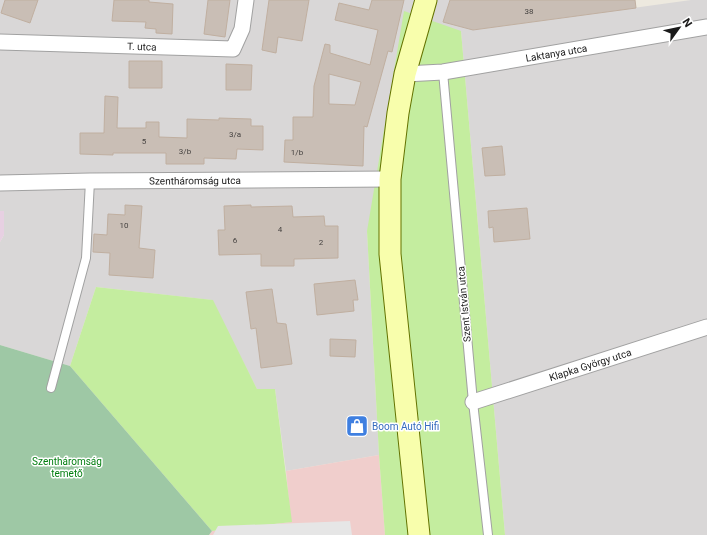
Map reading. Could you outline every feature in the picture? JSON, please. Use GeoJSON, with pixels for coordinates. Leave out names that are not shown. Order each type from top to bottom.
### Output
{"type":"FeatureCollection","features":[{"type":"Feature","properties":{"kind":"street","name":"T. utca"},"geometry":{"type":"LineString","coordinates":[[0,42],[232,49],[242,29],[246,0]]}},
{"type":"Feature","properties":{"kind":"street"},"geometry":{"type":"LineString","coordinates":[[419,535],[390,254],[390,179],[398,114],[405,74],[426,0]]}},
{"type":"Feature","properties":{"kind":"street","name":"Laktanya utca"},"geometry":{"type":"LineString","coordinates":[[405,74],[443,72],[707,27]]}},
{"type":"Feature","properties":{"kind":"street","name":"Szentháromság utca"},"geometry":{"type":"LineString","coordinates":[[0,183],[390,179]]}},
{"type":"Feature","properties":{"kind":"street","name":"Klapka György utca"},"geometry":{"type":"LineString","coordinates":[[473,402],[707,327]]}},
{"type":"Feature","properties":{"kind":"lane","name":"Szent István utca"},"geometry":{"type":"LineString","coordinates":[[443,72],[473,402],[488,535]]}},
{"type":"Feature","properties":{"kind":"lane"},"geometry":{"type":"LineString","coordinates":[[51,388],[86,258],[90,181]]}},
{"type":"Feature","properties":{"kind":"shaded area"},"geometry":{"type":"Polygon","coordinates":[[[0,0],[450,0],[444,22],[474,30],[691,0],[707,0],[707,535],[505,535],[461,31],[367,231],[379,455],[286,471],[275,389],[257,389],[212,300],[96,287],[70,366],[0,345],[0,242],[4,235],[4,211],[0,211],[0,0]]]}},
{"type":"Feature","properties":{"kind":"shaded area"},"geometry":{"type":"Polygon","coordinates":[[[0,211],[4,211],[4,235],[0,242],[0,211]]]}},
{"type":"Feature","properties":{"kind":"shaded area"},"geometry":{"type":"Polygon","coordinates":[[[379,455],[385,535],[209,535],[212,531],[291,522],[286,471],[379,455]]]}},
{"type":"Feature","properties":{"kind":"shaded area"},"geometry":{"type":"Polygon","coordinates":[[[350,521],[352,535],[213,535],[218,526],[350,521]]]}},
{"type":"Feature","properties":{"kind":"green space"},"geometry":{"type":"Polygon","coordinates":[[[404,11],[461,31],[505,535],[385,535],[379,455],[367,231],[404,11]]]}},
{"type":"Feature","properties":{"kind":"green space"},"geometry":{"type":"Polygon","coordinates":[[[96,287],[213,300],[257,389],[275,389],[292,522],[212,531],[70,366],[96,287]]]}},
{"type":"Feature","properties":{"kind":"green space","name":"Szentháromság temető"},"geometry":{"type":"Polygon","coordinates":[[[0,345],[70,366],[212,531],[209,535],[0,535],[0,345]]]}},
{"type":"Feature","properties":{"kind":"building"},"geometry":{"type":"Polygon","coordinates":[[[5,0],[38,0],[30,23],[1,13],[5,0]]]}},
{"type":"Feature","properties":{"kind":"building"},"geometry":{"type":"Polygon","coordinates":[[[114,0],[149,0],[149,2],[173,4],[172,34],[156,33],[156,29],[145,28],[146,22],[112,21],[114,0]]]}},
{"type":"Feature","properties":{"kind":"building"},"geometry":{"type":"Polygon","coordinates":[[[208,0],[230,0],[225,37],[204,34],[208,0]]]}},
{"type":"Feature","properties":{"kind":"building"},"geometry":{"type":"Polygon","coordinates":[[[269,0],[309,0],[302,41],[278,37],[276,53],[262,50],[269,0]]]}},
{"type":"Feature","properties":{"kind":"building"},"geometry":{"type":"Polygon","coordinates":[[[372,0],[404,0],[392,52],[388,51],[367,127],[364,126],[363,166],[284,162],[285,140],[293,140],[293,117],[313,117],[314,86],[325,44],[330,45],[330,53],[370,65],[378,30],[335,20],[339,3],[369,10],[372,0]],[[329,74],[329,104],[355,105],[361,82],[329,74]]]}},
{"type":"Feature","properties":{"kind":"building"},"geometry":{"type":"Polygon","coordinates":[[[450,0],[635,0],[636,8],[473,30],[443,22],[450,0]]]}},
{"type":"Feature","properties":{"kind":"building"},"geometry":{"type":"Polygon","coordinates":[[[129,61],[162,61],[162,88],[129,88],[129,61]]]}},
{"type":"Feature","properties":{"kind":"building"},"geometry":{"type":"Polygon","coordinates":[[[226,64],[252,65],[251,90],[226,90],[226,64]]]}},
{"type":"Feature","properties":{"kind":"building"},"geometry":{"type":"Polygon","coordinates":[[[105,96],[118,97],[117,128],[146,128],[146,122],[159,122],[159,137],[187,138],[187,119],[251,119],[251,126],[263,126],[263,150],[237,149],[236,159],[204,158],[204,164],[166,164],[166,153],[113,153],[113,155],[80,154],[80,133],[104,133],[105,96]]]}},
{"type":"Feature","properties":{"kind":"building"},"geometry":{"type":"Polygon","coordinates":[[[502,146],[505,175],[485,176],[482,148],[502,146]]]}},
{"type":"Feature","properties":{"kind":"building"},"geometry":{"type":"Polygon","coordinates":[[[125,205],[142,206],[139,248],[155,250],[153,278],[109,275],[110,253],[93,252],[94,234],[107,235],[108,214],[125,215],[125,205]]]}},
{"type":"Feature","properties":{"kind":"building"},"geometry":{"type":"Polygon","coordinates":[[[251,205],[251,207],[292,206],[293,217],[324,216],[325,226],[338,226],[338,258],[294,259],[294,266],[261,266],[261,254],[219,255],[218,230],[225,230],[224,206],[251,205]]]}},
{"type":"Feature","properties":{"kind":"building"},"geometry":{"type":"Polygon","coordinates":[[[527,208],[530,239],[494,242],[493,227],[489,228],[488,211],[527,208]]]}},
{"type":"Feature","properties":{"kind":"building"},"geometry":{"type":"Polygon","coordinates":[[[355,280],[358,300],[353,300],[354,311],[317,315],[314,284],[355,280]]]}},
{"type":"Feature","properties":{"kind":"building"},"geometry":{"type":"Polygon","coordinates":[[[272,289],[277,323],[286,324],[292,364],[261,368],[256,328],[251,329],[246,292],[272,289]]]}},
{"type":"Feature","properties":{"kind":"building"},"geometry":{"type":"Polygon","coordinates":[[[330,339],[356,340],[355,357],[330,356],[330,339]]]}},
{"type":"Feature","properties":{"kind":"place","name":"Boom Autó Hifi"},"geometry":{"type":"Point","coordinates":[357,426]}}]}
